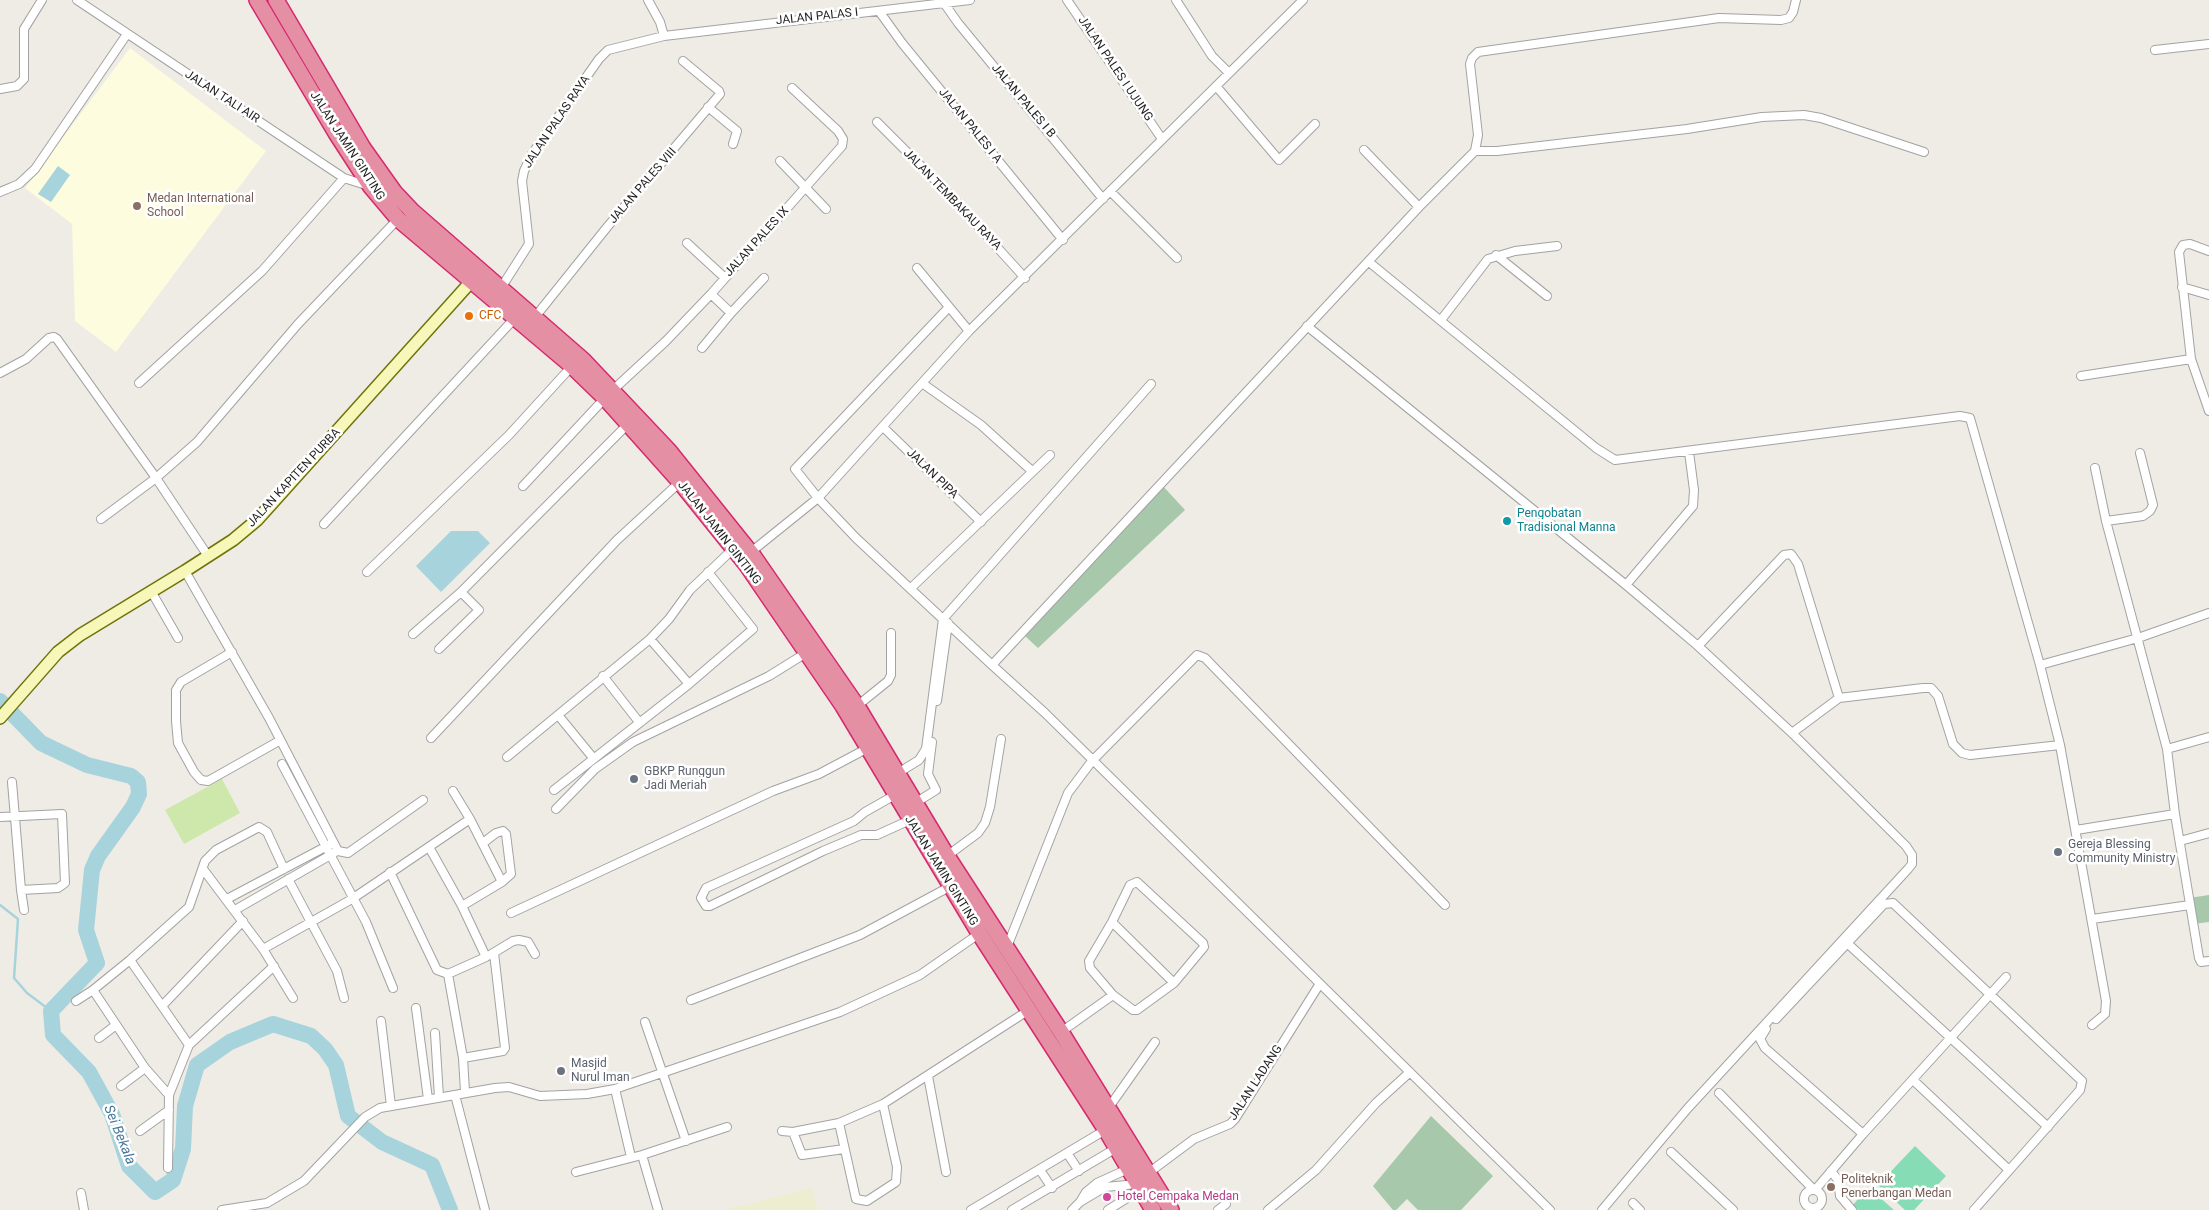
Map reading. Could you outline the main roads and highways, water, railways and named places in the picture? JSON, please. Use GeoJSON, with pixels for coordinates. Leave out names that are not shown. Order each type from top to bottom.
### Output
{"type":"FeatureCollection","features":[{"type":"Feature","properties":{"kind":"highway","name":"JALAN JAMIN GINTING"},"geometry":{"type":"LineString","coordinates":[[257,0],[336,133],[371,187],[398,220],[476,277],[501,288],[584,360],[628,424],[680,482],[734,549],[750,558],[806,654],[843,706],[950,886],[986,929],[1007,948],[1061,1032],[1107,1110],[1111,1127]]}},
{"type":"Feature","properties":{"kind":"highway","name":"JALAN JAMIN GINTING"},"geometry":{"type":"LineString","coordinates":[[276,0],[379,172],[412,211],[514,319],[609,394],[669,451],[750,558],[857,706],[947,856],[1029,1010],[1122,1144],[1142,1183],[1153,1210]]}},
{"type":"Feature","properties":{"kind":"highway","name":"JALAN JAMIN GINTING"},"geometry":{"type":"LineString","coordinates":[[1122,1144],[1128,1169],[1171,1210]]}},
{"type":"Feature","properties":{"kind":"water"},"geometry":{"type":"Polygon","coordinates":[[[58,166],[70,175],[51,202],[38,194],[58,166]]]}},
{"type":"Feature","properties":{"kind":"water"},"geometry":{"type":"Polygon","coordinates":[[[451,531],[478,531],[490,543],[441,592],[416,566],[451,531]]]}},
{"type":"Feature","properties":{"kind":"waterway","name":"Sei Bekala"},"geometry":{"type":"LineString","coordinates":[[0,701],[41,743],[87,765],[131,776],[138,782],[139,794],[133,807],[98,856],[92,870],[86,930],[97,963],[51,1011],[53,1035],[89,1072],[112,1114],[129,1166],[155,1192],[173,1180],[183,1149],[185,1106],[197,1065],[230,1042],[273,1024],[311,1036],[325,1049],[336,1065],[348,1116],[382,1142],[432,1165],[450,1210]]}},
{"type":"Feature","properties":{"kind":"waterway"},"geometry":{"type":"LineString","coordinates":[[0,905],[18,919],[14,978],[27,993],[51,1011]]}},
{"type":"Feature","properties":{"kind":"place","name":"Medan International School"},"geometry":{"type":"Point","coordinates":[137,206]}},
{"type":"Feature","properties":{"kind":"place","name":"CFC"},"geometry":{"type":"Point","coordinates":[469,316]}},
{"type":"Feature","properties":{"kind":"place","name":"Pengobatan Tradisional Manna"},"geometry":{"type":"Point","coordinates":[1507,521]}},
{"type":"Feature","properties":{"kind":"place","name":"GBKP Runggun Jadi Meriah"},"geometry":{"type":"Point","coordinates":[634,779]}},
{"type":"Feature","properties":{"kind":"place","name":"Gereja Blessing Community Ministry"},"geometry":{"type":"Point","coordinates":[2058,852]}},
{"type":"Feature","properties":{"kind":"place","name":"Masjid Nurul Iman"},"geometry":{"type":"Point","coordinates":[561,1071]}},
{"type":"Feature","properties":{"kind":"place","name":"Politeknik Penerbangan Medan"},"geometry":{"type":"Point","coordinates":[1831,1187]}},
{"type":"Feature","properties":{"kind":"place","name":"Hotel Cempaka Medan"},"geometry":{"type":"Point","coordinates":[1107,1197]}}]}
